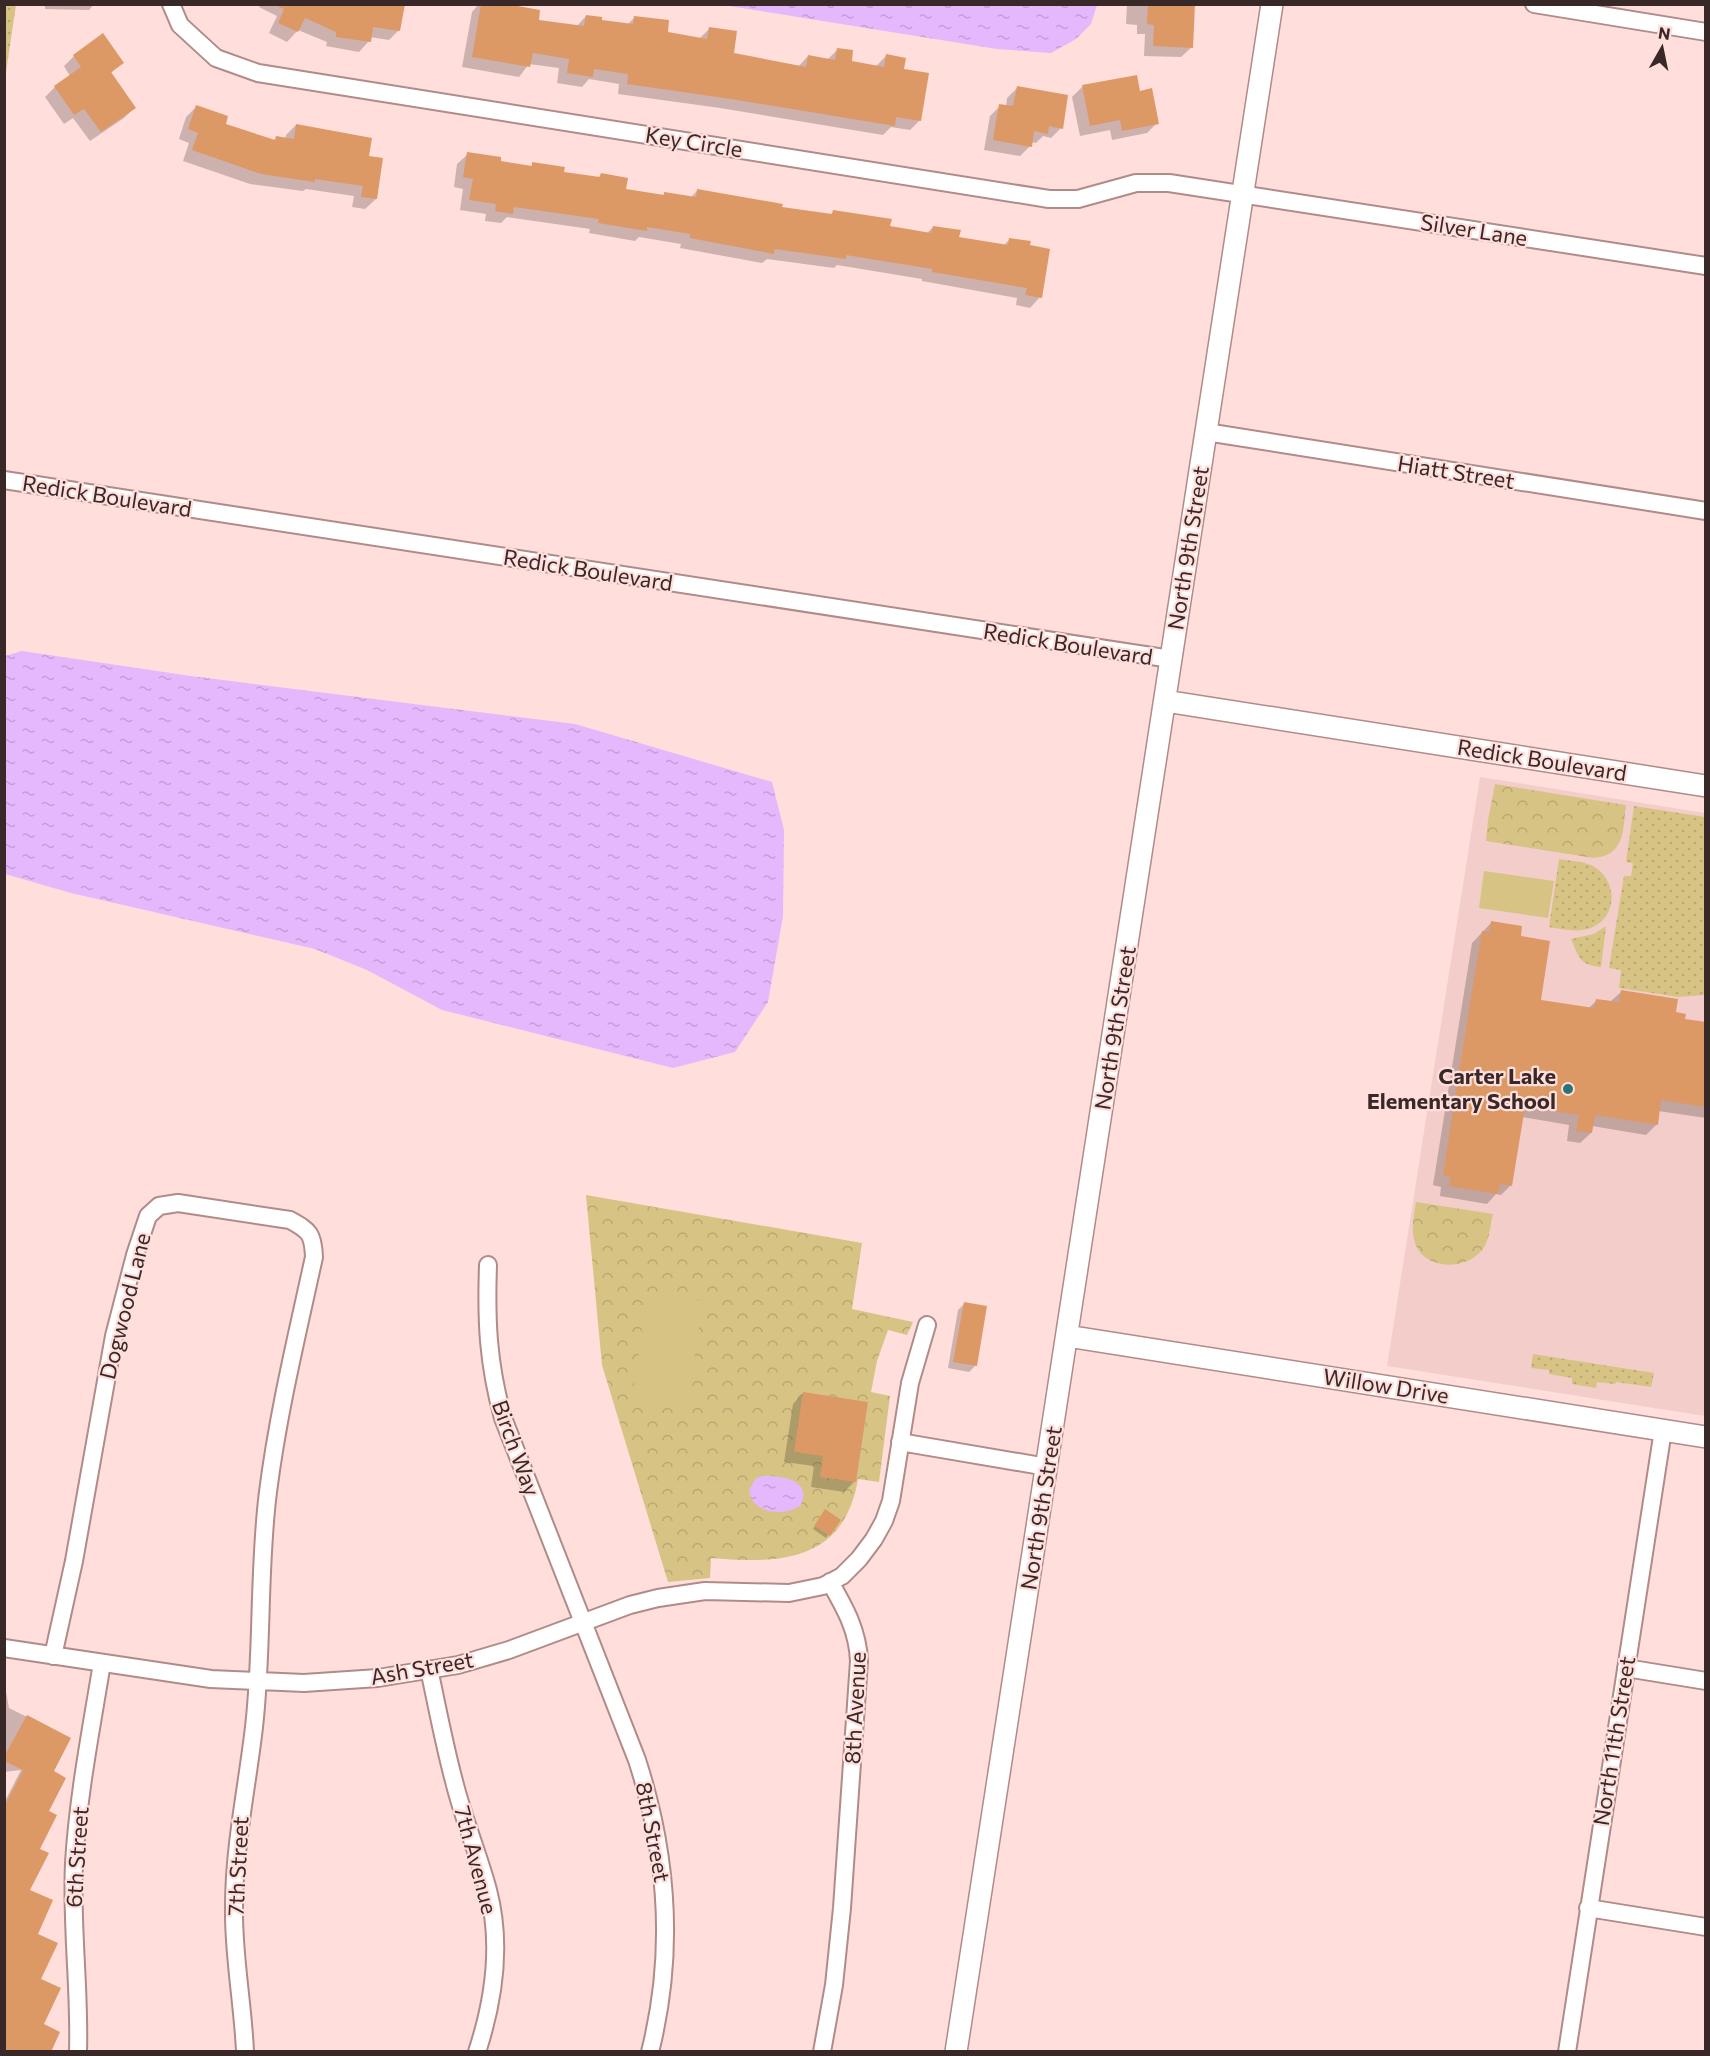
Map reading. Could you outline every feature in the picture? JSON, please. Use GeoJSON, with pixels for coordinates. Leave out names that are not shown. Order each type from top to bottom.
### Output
{"type":"FeatureCollection","features":[{"type":"Feature","properties":{"kind":"street","name":"Key Circle"},"geometry":{"type":"LineString","coordinates":[[171,4],[180,25],[216,58],[258,73],[1049,199],[1078,199],[1120,186],[1153,181],[1242,193]]}},
{"type":"Feature","properties":{"kind":"street","name":"North 9th Street"},"geometry":{"type":"LineString","coordinates":[[956,2052],[1272,4]]}},
{"type":"Feature","properties":{"kind":"street"},"geometry":{"type":"LineString","coordinates":[[1534,4],[1706,32]]}},
{"type":"Feature","properties":{"kind":"street","name":"Silver Lane"},"geometry":{"type":"LineString","coordinates":[[1242,193],[1706,267]]}},
{"type":"Feature","properties":{"kind":"street","name":"Hiatt Street"},"geometry":{"type":"LineString","coordinates":[[1206,432],[1706,512]]}},
{"type":"Feature","properties":{"kind":"street","name":"Redick Boulevard"},"geometry":{"type":"LineString","coordinates":[[4,480],[1171,659]]}},
{"type":"Feature","properties":{"kind":"street","name":"Redick Boulevard"},"geometry":{"type":"LineString","coordinates":[[1165,701],[1706,786]]}},
{"type":"Feature","properties":{"kind":"street","name":"Dogwood Lane"},"geometry":{"type":"LineString","coordinates":[[53,1656],[74,1561],[114,1336],[135,1255],[148,1216],[159,1206],[178,1203],[290,1220],[307,1229],[314,1240],[314,1257],[283,1398],[268,1492],[257,1681]]}},
{"type":"Feature","properties":{"kind":"street","name":"Birch Way"},"geometry":{"type":"LineString","coordinates":[[488,1265],[488,1340],[494,1388],[502,1418],[582,1623]]}},
{"type":"Feature","properties":{"kind":"street"},"geometry":{"type":"LineString","coordinates":[[830,1582],[842,1576],[859,1559],[884,1521],[891,1500],[910,1383],[927,1325]]}},
{"type":"Feature","properties":{"kind":"street","name":"Willow Drive"},"geometry":{"type":"LineString","coordinates":[[1068,1335],[1706,1437]]}},
{"type":"Feature","properties":{"kind":"street","name":"North 11th Street"},"geometry":{"type":"LineString","coordinates":[[1567,2052],[1662,1430]]}},
{"type":"Feature","properties":{"kind":"street"},"geometry":{"type":"LineString","coordinates":[[900,1442],[1047,1467]]}},
{"type":"Feature","properties":{"kind":"street","name":"Ash Street"},"geometry":{"type":"LineString","coordinates":[[4,1648],[211,1679],[304,1683],[378,1678],[458,1665],[509,1650],[630,1605],[658,1598],[705,1592],[789,1593],[809,1590],[830,1582]]}},
{"type":"Feature","properties":{"kind":"street","name":"8th Avenue"},"geometry":{"type":"LineString","coordinates":[[822,2052],[834,1985],[842,1908],[859,1661],[855,1630],[830,1582]]}},
{"type":"Feature","properties":{"kind":"street","name":"8th Street"},"geometry":{"type":"LineString","coordinates":[[582,1623],[637,1760],[648,1795],[662,1862],[666,1931],[662,1988],[650,2052]]}},
{"type":"Feature","properties":{"kind":"street","name":"6th Street"},"geometry":{"type":"LineString","coordinates":[[78,2052],[79,2010],[74,1919],[74,1863],[80,1805],[102,1663]]}},
{"type":"Feature","properties":{"kind":"street"},"geometry":{"type":"LineString","coordinates":[[1626,1668],[1706,1681]]}},
{"type":"Feature","properties":{"kind":"street","name":"7th Avenue"},"geometry":{"type":"LineString","coordinates":[[429,1669],[454,1782],[489,1892],[493,1917],[494,1964],[491,1994],[485,2027],[477,2052]]}},
{"type":"Feature","properties":{"kind":"street","name":"7th Street"},"geometry":{"type":"LineString","coordinates":[[245,2052],[234,1930],[235,1859],[254,1727],[257,1681]]}},
{"type":"Feature","properties":{"kind":"street"},"geometry":{"type":"LineString","coordinates":[[1588,1908],[1706,1927]]}},
{"type":"Feature","properties":{"kind":"shaded area","name":"Carter Lake Elementary School"},"geometry":{"type":"Polygon","coordinates":[[[1480,777],[1705,813],[1705,1416],[1387,1366],[1480,777]]]}},
{"type":"Feature","properties":{"kind":"green space"},"geometry":{"type":"Polygon","coordinates":[[[4,5],[16,5],[5,79],[4,5]]]}},
{"type":"Feature","properties":{"kind":"green space"},"geometry":{"type":"Polygon","coordinates":[[[1495,784],[1626,805],[1623,832],[1617,847],[1603,856],[1593,858],[1486,841],[1495,784]]]}},
{"type":"Feature","properties":{"kind":"green space"},"geometry":{"type":"Polygon","coordinates":[[[1634,806],[1705,817],[1705,995],[1678,997],[1619,988],[1621,970],[1609,968],[1624,876],[1631,876],[1633,863],[1626,862],[1634,806]]]}},
{"type":"Feature","properties":{"kind":"green space"},"geometry":{"type":"Polygon","coordinates":[[[1559,859],[1591,865],[1606,879],[1612,897],[1610,907],[1600,923],[1591,928],[1564,930],[1549,927],[1559,859]]]}},
{"type":"Feature","properties":{"kind":"green space"},"geometry":{"type":"Polygon","coordinates":[[[1484,871],[1554,881],[1548,918],[1479,908],[1484,871]]]}},
{"type":"Feature","properties":{"kind":"green space"},"geometry":{"type":"Polygon","coordinates":[[[1606,926],[1601,967],[1584,962],[1571,939],[1594,934],[1606,926]]]}},
{"type":"Feature","properties":{"kind":"green space"},"geometry":{"type":"Polygon","coordinates":[[[586,1195],[862,1243],[852,1309],[913,1322],[907,1335],[888,1330],[877,1361],[871,1392],[890,1396],[879,1482],[858,1479],[850,1506],[839,1527],[824,1542],[805,1552],[784,1558],[737,1560],[711,1558],[710,1578],[668,1582],[602,1365],[586,1195]]]}},
{"type":"Feature","properties":{"kind":"green space"},"geometry":{"type":"Polygon","coordinates":[[[1416,1202],[1493,1214],[1485,1246],[1474,1257],[1455,1264],[1434,1262],[1425,1257],[1418,1249],[1413,1234],[1416,1202]]]}},
{"type":"Feature","properties":{"kind":"green space"},"geometry":{"type":"Polygon","coordinates":[[[648,1293],[703,1301],[686,1411],[631,1402],[648,1293]]]}},
{"type":"Feature","properties":{"kind":"green space"},"geometry":{"type":"Polygon","coordinates":[[[1533,1354],[1654,1373],[1651,1387],[1616,1382],[1615,1384],[1597,1382],[1596,1388],[1572,1384],[1572,1378],[1549,1374],[1549,1370],[1531,1368],[1533,1354]]]}},
{"type":"Feature","properties":{"kind":"water"},"geometry":{"type":"Polygon","coordinates":[[[723,5],[1097,5],[1091,24],[1076,39],[1051,53],[997,49],[723,5]]]}},
{"type":"Feature","properties":{"kind":"water"},"geometry":{"type":"Polygon","coordinates":[[[22,651],[191,676],[575,724],[772,782],[784,830],[783,916],[768,1002],[735,1052],[673,1068],[442,1010],[367,970],[315,949],[71,893],[5,874],[5,656],[22,651]]]}},
{"type":"Feature","properties":{"kind":"water"},"geometry":{"type":"Polygon","coordinates":[[[764,1476],[787,1478],[800,1485],[803,1497],[800,1506],[785,1512],[777,1512],[762,1509],[756,1504],[749,1490],[756,1478],[764,1476]]]}},
{"type":"Feature","properties":{"kind":"building"},"geometry":{"type":"Polygon","coordinates":[[[273,4],[405,4],[400,31],[373,27],[371,42],[336,37],[336,32],[305,18],[298,32],[278,23],[284,9],[273,4]]]}},
{"type":"Feature","properties":{"kind":"building"},"geometry":{"type":"Polygon","coordinates":[[[481,4],[507,4],[540,10],[539,20],[584,26],[586,15],[602,17],[602,20],[633,24],[634,16],[669,20],[668,32],[707,39],[709,27],[737,31],[734,53],[806,67],[808,55],[835,60],[837,48],[853,50],[852,61],[884,67],[886,54],[906,58],[904,69],[929,73],[921,121],[896,117],[895,126],[627,84],[628,74],[594,69],[593,77],[567,73],[569,59],[533,53],[530,67],[472,57],[481,4]]]}},
{"type":"Feature","properties":{"kind":"building"},"geometry":{"type":"Polygon","coordinates":[[[1148,4],[1195,4],[1193,48],[1153,46],[1154,25],[1147,24],[1148,4]]]}},
{"type":"Feature","properties":{"kind":"building"},"geometry":{"type":"Polygon","coordinates":[[[103,33],[124,63],[111,72],[136,108],[101,132],[84,109],[74,115],[54,86],[81,67],[73,55],[103,33]]]}},
{"type":"Feature","properties":{"kind":"building"},"geometry":{"type":"Polygon","coordinates":[[[1137,75],[1140,91],[1152,88],[1159,124],[1122,131],[1120,120],[1090,126],[1082,85],[1137,75]]]}},
{"type":"Feature","properties":{"kind":"building"},"geometry":{"type":"Polygon","coordinates":[[[1017,86],[1068,95],[1063,129],[1049,126],[1048,134],[1034,131],[1032,147],[993,140],[999,104],[1013,106],[1017,86]]]}},
{"type":"Feature","properties":{"kind":"building"},"geometry":{"type":"Polygon","coordinates":[[[196,105],[228,116],[226,124],[275,140],[276,136],[294,139],[296,124],[372,138],[369,156],[383,158],[377,199],[361,197],[363,186],[261,174],[192,150],[198,133],[188,129],[196,105]]]}},
{"type":"Feature","properties":{"kind":"building"},"geometry":{"type":"Polygon","coordinates":[[[467,152],[501,157],[501,161],[532,166],[532,162],[565,167],[564,172],[600,177],[601,173],[628,178],[626,189],[664,195],[664,192],[696,197],[697,189],[783,204],[782,207],[832,214],[833,210],[892,219],[890,226],[931,233],[933,226],[961,230],[959,237],[1008,245],[1009,238],[1031,241],[1030,245],[1050,249],[1042,298],[1025,295],[1027,288],[846,255],[846,259],[775,249],[774,254],[690,238],[690,234],[647,227],[647,231],[598,223],[599,219],[514,207],[513,214],[495,211],[496,204],[469,200],[473,179],[463,177],[467,152]]]}},
{"type":"Feature","properties":{"kind":"building"},"geometry":{"type":"Polygon","coordinates":[[[1491,921],[1522,926],[1521,936],[1550,941],[1541,1000],[1594,1008],[1596,999],[1619,1002],[1621,990],[1678,999],[1676,1012],[1686,1014],[1685,1019],[1706,1022],[1706,1107],[1661,1100],[1658,1125],[1595,1115],[1592,1133],[1576,1131],[1579,1115],[1525,1107],[1512,1186],[1500,1184],[1498,1194],[1449,1186],[1451,1177],[1443,1176],[1460,1065],[1482,931],[1489,932],[1491,921]]]}},
{"type":"Feature","properties":{"kind":"building"},"geometry":{"type":"Polygon","coordinates":[[[964,1302],[987,1306],[977,1366],[953,1362],[964,1302]]]}},
{"type":"Feature","properties":{"kind":"building"},"geometry":{"type":"Polygon","coordinates":[[[803,1392],[868,1402],[856,1482],[820,1477],[823,1456],[794,1452],[803,1392]]]}},
{"type":"Feature","properties":{"kind":"building"},"geometry":{"type":"Polygon","coordinates":[[[825,1509],[841,1520],[830,1536],[814,1526],[825,1509]]]}},
{"type":"Feature","properties":{"kind":"building"},"geometry":{"type":"Polygon","coordinates":[[[27,1715],[71,1738],[54,1771],[66,1778],[49,1811],[57,1815],[40,1849],[49,1853],[30,1890],[53,1900],[38,1934],[58,1943],[41,1979],[61,1988],[44,2024],[60,2032],[51,2052],[4,2052],[4,1807],[23,1770],[4,1761],[4,1757],[27,1715]]]}},
{"type":"Feature","properties":{"kind":"place","name":"Carter Lake Elementary School"},"geometry":{"type":"Point","coordinates":[1568,1089]}}]}
